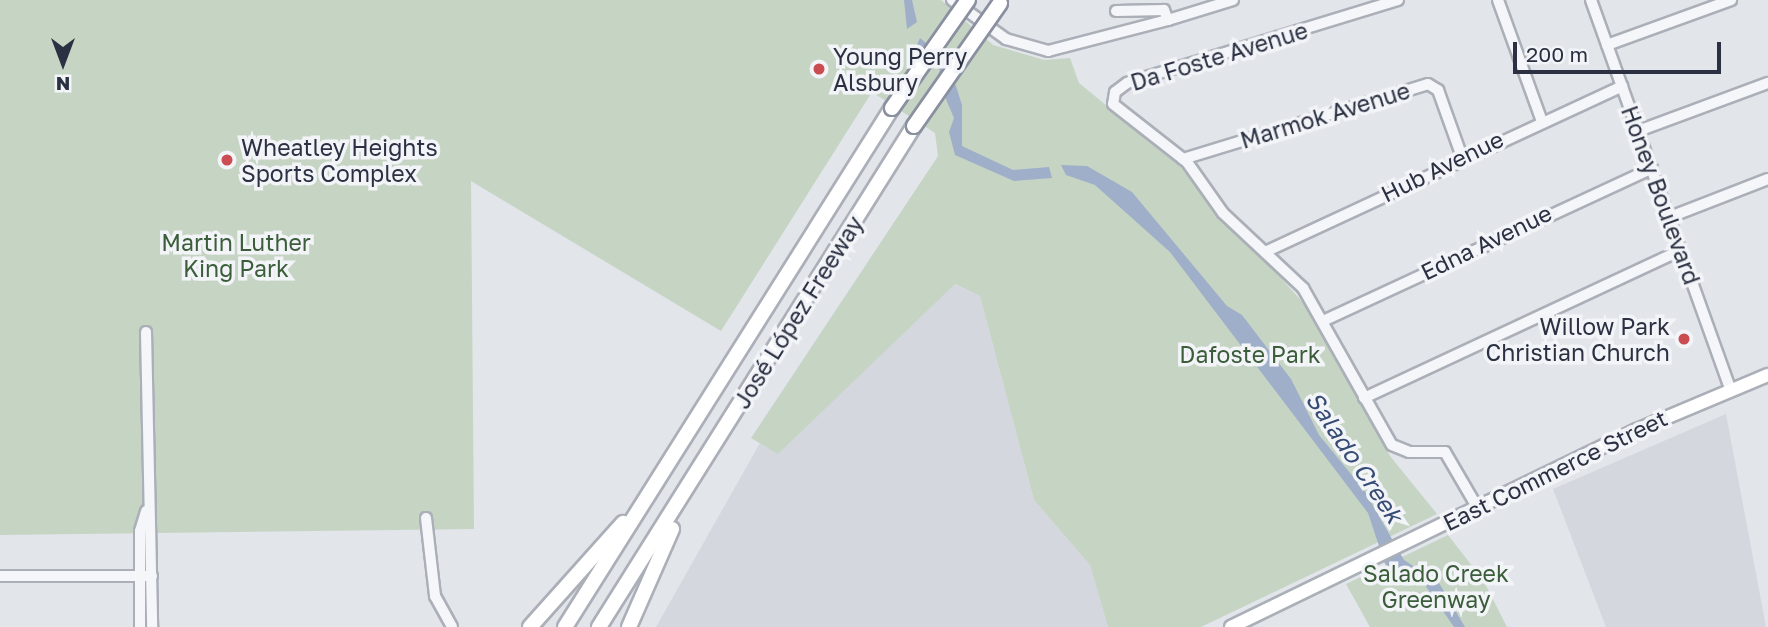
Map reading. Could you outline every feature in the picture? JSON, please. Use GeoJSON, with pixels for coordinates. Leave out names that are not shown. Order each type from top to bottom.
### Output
{"type":"FeatureCollection","features":[{"type":"Feature","properties":{"kind":"highway","name":"José López Freeway"},"geometry":{"type":"LineString","coordinates":[[565,627],[891,108],[968,0]]}},
{"type":"Feature","properties":{"kind":"highway","name":"José López Freeway"},"geometry":{"type":"LineString","coordinates":[[599,627],[914,126],[1001,1]]}},
{"type":"Feature","properties":{"kind":"highway"},"geometry":{"type":"LineString","coordinates":[[629,627],[695,478]]}},
{"type":"Feature","properties":{"kind":"highway"},"geometry":{"type":"LineString","coordinates":[[530,627],[643,502]]}},
{"type":"Feature","properties":{"kind":"main road","name":"East Commerce Street"},"geometry":{"type":"LineString","coordinates":[[1231,627],[1477,507],[1768,375]]}},
{"type":"Feature","properties":{"kind":"street"},"geometry":{"type":"LineString","coordinates":[[952,0],[1006,39],[1048,51],[1168,20],[1202,5],[1233,0]]}},
{"type":"Feature","properties":{"kind":"street","name":"Da Foste Avenue"},"geometry":{"type":"LineString","coordinates":[[1398,0],[1118,89],[1113,100],[1118,113],[1183,159],[1214,203],[1303,288],[1364,398],[1396,448],[1445,452],[1477,507]]}},
{"type":"Feature","properties":{"kind":"street"},"geometry":{"type":"LineString","coordinates":[[1498,0],[1541,119]]}},
{"type":"Feature","properties":{"kind":"street","name":"Honey Boulevard"},"geometry":{"type":"LineString","coordinates":[[1591,0],[1731,390]]}},
{"type":"Feature","properties":{"kind":"street"},"geometry":{"type":"LineString","coordinates":[[1607,46],[1731,0]]}},
{"type":"Feature","properties":{"kind":"street"},"geometry":{"type":"LineString","coordinates":[[1116,11],[1164,10],[1168,20]]}},
{"type":"Feature","properties":{"kind":"street"},"geometry":{"type":"LineString","coordinates":[[1638,131],[1768,83]]}},
{"type":"Feature","properties":{"kind":"street","name":"Marmok Avenue"},"geometry":{"type":"LineString","coordinates":[[1183,159],[1428,84],[1437,90],[1462,157]]}},
{"type":"Feature","properties":{"kind":"street","name":"Hub Avenue"},"geometry":{"type":"LineString","coordinates":[[1265,252],[1541,119],[1622,86]]}},
{"type":"Feature","properties":{"kind":"street","name":"Edna Avenue"},"geometry":{"type":"LineString","coordinates":[[1323,321],[1652,168]]}},
{"type":"Feature","properties":{"kind":"street"},"geometry":{"type":"LineString","coordinates":[[1670,217],[1768,179]]}},
{"type":"Feature","properties":{"kind":"street"},"geometry":{"type":"LineString","coordinates":[[1364,398],[1681,250]]}},
{"type":"Feature","properties":{"kind":"street"},"geometry":{"type":"LineString","coordinates":[[141,627],[140,576],[146,511],[146,332]]}},
{"type":"Feature","properties":{"kind":"street"},"geometry":{"type":"LineString","coordinates":[[146,511],[152,576],[152,627]]}},
{"type":"Feature","properties":{"kind":"street"},"geometry":{"type":"LineString","coordinates":[[426,518],[432,585],[452,627]]}},
{"type":"Feature","properties":{"kind":"street"},"geometry":{"type":"LineString","coordinates":[[0,576],[152,576]]}},
{"type":"Feature","properties":{"kind":"shaded area"},"geometry":{"type":"Polygon","coordinates":[[[954,284],[980,296],[1034,500],[1090,565],[1108,627],[656,627],[760,443],[778,453],[954,284]]]}},
{"type":"Feature","properties":{"kind":"shaded area"},"geometry":{"type":"Polygon","coordinates":[[[1726,414],[1766,627],[1606,627],[1553,489],[1726,414]]]}},
{"type":"Feature","properties":{"kind":"green space","name":"Martin Luther King Park"},"geometry":{"type":"Polygon","coordinates":[[[0,0],[941,0],[993,45],[1044,60],[1070,58],[1079,83],[1179,165],[1315,316],[1390,456],[1437,514],[1201,627],[1108,627],[1090,565],[1034,500],[980,296],[955,284],[778,454],[751,438],[938,156],[935,133],[872,92],[721,331],[471,181],[474,529],[0,535],[0,0]]]}},
{"type":"Feature","properties":{"kind":"green space","name":"Salado Creek Greenway"},"geometry":{"type":"Polygon","coordinates":[[[1448,535],[1483,580],[1507,627],[1370,627],[1346,584],[1448,535]]]}},
{"type":"Feature","properties":{"kind":"water"},"geometry":{"type":"Polygon","coordinates":[[[904,0],[912,0],[917,22],[907,29],[904,0]]]}},
{"type":"Feature","properties":{"kind":"water"},"geometry":{"type":"Polygon","coordinates":[[[920,38],[942,57],[954,80],[962,105],[962,146],[1013,170],[1049,167],[1052,178],[1014,181],[955,155],[949,132],[954,118],[937,78],[940,70],[916,47],[920,38]]]}},
{"type":"Feature","properties":{"kind":"water"},"geometry":{"type":"Polygon","coordinates":[[[1061,165],[1087,166],[1132,192],[1227,306],[1242,315],[1291,379],[1319,435],[1364,490],[1404,560],[1439,583],[1465,627],[1454,627],[1425,585],[1385,564],[1368,513],[1170,252],[1095,185],[1066,175],[1061,165]]]}},
{"type":"Feature","properties":{"kind":"place","name":"Young Perry Alsbury"},"geometry":{"type":"Point","coordinates":[819,69]}},
{"type":"Feature","properties":{"kind":"place","name":"Wheatley Heights Sports Complex"},"geometry":{"type":"Point","coordinates":[227,160]}},
{"type":"Feature","properties":{"kind":"place","name":"Willow Park Christian Church"},"geometry":{"type":"Point","coordinates":[1684,339]}},
{"type":"Feature","properties":{"kind":"park label","name":"Dafoste Park"},"geometry":{"type":"Point","coordinates":[1250,354]}},
{"type":"Feature","properties":{"kind":"water label","name":"Salado Creek"},"geometry":{"type":"Point","coordinates":[1355,457]}}]}
